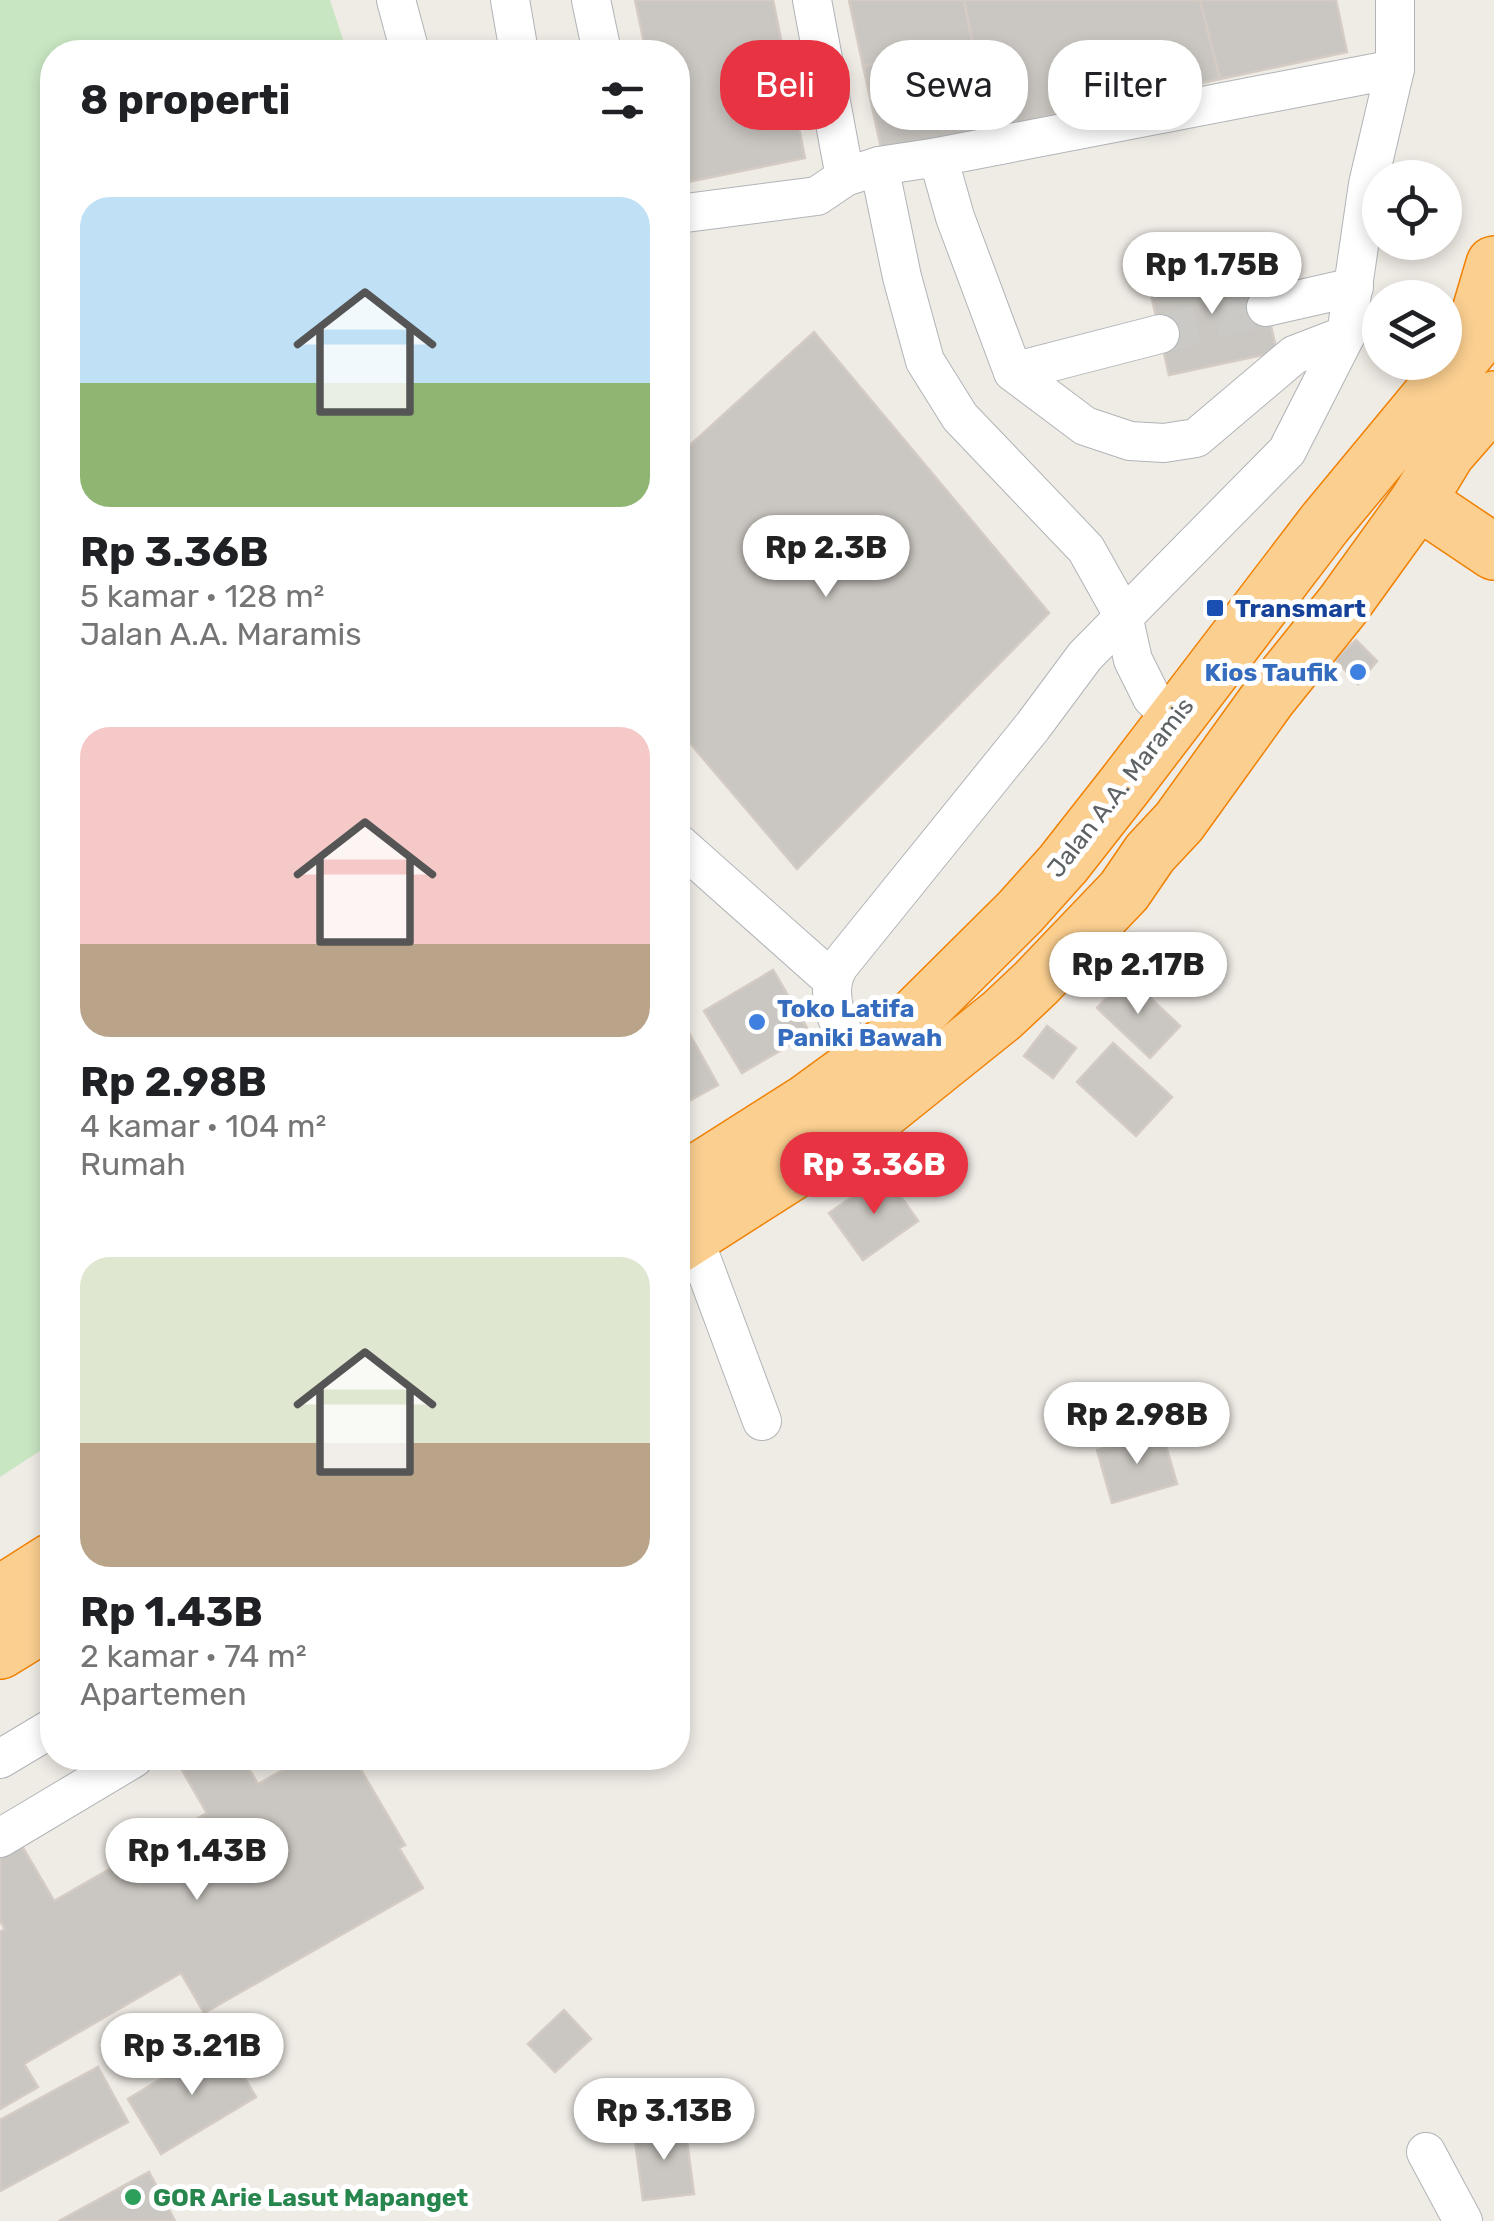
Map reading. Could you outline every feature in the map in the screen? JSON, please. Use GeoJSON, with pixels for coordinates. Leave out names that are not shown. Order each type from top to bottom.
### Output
{"type":"FeatureCollection","features":[{"type":"Feature","properties":{"kind":"highway"},"geometry":{"type":"LineString","coordinates":[[1482,332],[1494,264]]}},
{"type":"Feature","properties":{"kind":"highway","name":"Jalan A.A. Maramis"},"geometry":{"type":"LineString","coordinates":[[690,1176],[807,1102],[888,1043],[1020,912],[1063,864],[1259,612],[1274,587],[1482,332]]}},
{"type":"Feature","properties":{"kind":"highway"},"geometry":{"type":"LineString","coordinates":[[690,1238],[860,1129],[1036,983],[1124,891],[1150,853],[1179,822],[1269,697],[1343,605],[1447,454],[1494,400]]}},
{"type":"Feature","properties":{"kind":"highway"},"geometry":{"type":"LineString","coordinates":[[1418,501],[1494,552]]}},
{"type":"Feature","properties":{"kind":"highway"},"geometry":{"type":"LineString","coordinates":[[0,1594],[40,1569]]}},
{"type":"Feature","properties":{"kind":"highway"},"geometry":{"type":"LineString","coordinates":[[0,1651],[40,1626]]}},
{"type":"Feature","properties":{"kind":"street"},"geometry":{"type":"LineString","coordinates":[[396,0],[407,40]]}},
{"type":"Feature","properties":{"kind":"street"},"geometry":{"type":"LineString","coordinates":[[510,0],[518,40]]}},
{"type":"Feature","properties":{"kind":"street"},"geometry":{"type":"LineString","coordinates":[[591,0],[599,40]]}},
{"type":"Feature","properties":{"kind":"street"},"geometry":{"type":"LineString","coordinates":[[812,0],[862,172],[902,277],[926,360],[960,417],[1086,550],[1123,615],[1132,660],[1152,698],[1175,720]]}},
{"type":"Feature","properties":{"kind":"street"},"geometry":{"type":"LineString","coordinates":[[831,979],[1084,656],[1287,451],[1346,335],[1368,184],[1395,69],[1394,0]]}},
{"type":"Feature","properties":{"kind":"street"},"geometry":{"type":"LineString","coordinates":[[690,212],[818,196],[862,172],[1395,69]]}},
{"type":"Feature","properties":{"kind":"street"},"geometry":{"type":"LineString","coordinates":[[938,157],[955,218],[1013,372],[1084,426],[1130,442],[1164,443],[1196,438],[1294,356],[1346,335]]}},
{"type":"Feature","properties":{"kind":"street"},"geometry":{"type":"LineString","coordinates":[[1266,307],[1354,287]]}},
{"type":"Feature","properties":{"kind":"street"},"geometry":{"type":"LineString","coordinates":[[1013,372],[1160,334]]}},
{"type":"Feature","properties":{"kind":"street"},"geometry":{"type":"LineString","coordinates":[[690,854],[831,979],[835,1009],[858,1063]]}},
{"type":"Feature","properties":{"kind":"street"},"geometry":{"type":"LineString","coordinates":[[690,1253],[762,1421]]}},
{"type":"Feature","properties":{"kind":"street"},"geometry":{"type":"LineString","coordinates":[[0,1759],[40,1735]]}},
{"type":"Feature","properties":{"kind":"street"},"geometry":{"type":"LineString","coordinates":[[0,1838],[114,1770]]}},
{"type":"Feature","properties":{"kind":"street"},"geometry":{"type":"LineString","coordinates":[[1426,2152],[1463,2221]]}},
{"type":"Feature","properties":{"kind":"green space"},"geometry":{"type":"Polygon","coordinates":[[[0,0],[330,0],[343,40],[40,40],[40,1451],[0,1477],[0,0]]]}},
{"type":"Feature","properties":{"kind":"building"},"geometry":{"type":"Polygon","coordinates":[[[635,0],[773,0],[781,40],[720,40],[720,130],[799,130],[805,158],[690,182],[690,40],[643,40],[635,0]]]}},
{"type":"Feature","properties":{"kind":"building"},"geometry":{"type":"Polygon","coordinates":[[[849,0],[964,0],[972,40],[870,40],[870,64],[863,66],[849,0]]]}},
{"type":"Feature","properties":{"kind":"building"},"geometry":{"type":"Polygon","coordinates":[[[964,0],[1200,0],[1220,79],[1202,83],[1202,40],[1048,40],[1048,116],[1028,120],[1028,40],[972,40],[964,0]]]}},
{"type":"Feature","properties":{"kind":"building"},"geometry":{"type":"Polygon","coordinates":[[[1200,0],[1336,0],[1347,52],[1220,79],[1200,0]]]}},
{"type":"Feature","properties":{"kind":"building"},"geometry":{"type":"Polygon","coordinates":[[[870,64],[870,98],[863,66],[870,64]]]}},
{"type":"Feature","properties":{"kind":"building"},"geometry":{"type":"Polygon","coordinates":[[[877,130],[981,130],[882,152],[877,130]]]}},
{"type":"Feature","properties":{"kind":"building"},"geometry":{"type":"Polygon","coordinates":[[[1255,258],[1277,352],[1169,375],[1148,281],[1255,258]]]}},
{"type":"Feature","properties":{"kind":"building"},"geometry":{"type":"Polygon","coordinates":[[[814,332],[1049,613],[797,869],[690,743],[690,445],[814,332]]]}},
{"type":"Feature","properties":{"kind":"building","name":"Kios Taufik"},"geometry":{"type":"Polygon","coordinates":[[[1356,640],[1377,661],[1358,684],[1335,659],[1356,640]]]}},
{"type":"Feature","properties":{"kind":"building","name":"Toko Latifa Paniki Bawah"},"geometry":{"type":"Polygon","coordinates":[[[773,970],[810,1033],[742,1073],[704,1011],[773,970]]]}},
{"type":"Feature","properties":{"kind":"building"},"geometry":{"type":"Polygon","coordinates":[[[1127,976],[1180,1026],[1150,1058],[1097,1008],[1127,976]]]}},
{"type":"Feature","properties":{"kind":"building"},"geometry":{"type":"Polygon","coordinates":[[[1047,1026],[1076,1048],[1053,1078],[1024,1056],[1047,1026]]]}},
{"type":"Feature","properties":{"kind":"building"},"geometry":{"type":"Polygon","coordinates":[[[690,1035],[718,1085],[690,1100],[690,1035]]]}},
{"type":"Feature","properties":{"kind":"building"},"geometry":{"type":"Polygon","coordinates":[[[1113,1043],[1172,1097],[1136,1136],[1077,1082],[1113,1043]]]}},
{"type":"Feature","properties":{"kind":"building"},"geometry":{"type":"Polygon","coordinates":[[[885,1174],[918,1221],[863,1260],[829,1213],[885,1174]]]}},
{"type":"Feature","properties":{"kind":"building"},"geometry":{"type":"Polygon","coordinates":[[[1162,1432],[1177,1484],[1112,1503],[1097,1450],[1162,1432]]]}},
{"type":"Feature","properties":{"kind":"building"},"geometry":{"type":"Polygon","coordinates":[[[182,1770],[249,1770],[258,1784],[283,1770],[361,1770],[405,1845],[399,1848],[423,1888],[204,2013],[181,1973],[24,2064],[38,2087],[0,2109],[0,1932],[5,1929],[0,1921],[0,1859],[22,1846],[54,1901],[207,1813],[182,1770]]]}},
{"type":"Feature","properties":{"kind":"building"},"geometry":{"type":"Polygon","coordinates":[[[564,2010],[591,2039],[555,2072],[528,2044],[564,2010]]]}},
{"type":"Feature","properties":{"kind":"building"},"geometry":{"type":"Polygon","coordinates":[[[223,2042],[256,2097],[161,2154],[128,2099],[223,2042]]]}},
{"type":"Feature","properties":{"kind":"building"},"geometry":{"type":"Polygon","coordinates":[[[98,2067],[128,2122],[0,2191],[0,2120],[98,2067]]]}},
{"type":"Feature","properties":{"kind":"building"},"geometry":{"type":"Polygon","coordinates":[[[685,2126],[694,2194],[643,2200],[634,2133],[685,2126]]]}},
{"type":"Feature","properties":{"kind":"building","name":"GOR Arie Lasut Mapanget"},"geometry":{"type":"Polygon","coordinates":[[[149,2172],[175,2221],[59,2221],[149,2172]]]}},
{"type":"Feature","properties":{"kind":"tunnel"},"geometry":{"type":"LineString","coordinates":[[1160,334],[1266,307]]}},
{"type":"Feature","properties":{"kind":"place","name":"Transmart"},"geometry":{"type":"Point","coordinates":[1215,608]}},
{"type":"Feature","properties":{"kind":"place","name":"Kios Taufik"},"geometry":{"type":"Point","coordinates":[1358,672]}},
{"type":"Feature","properties":{"kind":"place","name":"Toko Latifa Paniki Bawah"},"geometry":{"type":"Point","coordinates":[757,1022]}},
{"type":"Feature","properties":{"kind":"place","name":"GOR Arie Lasut Mapanget"},"geometry":{"type":"Point","coordinates":[133,2197]}}]}
